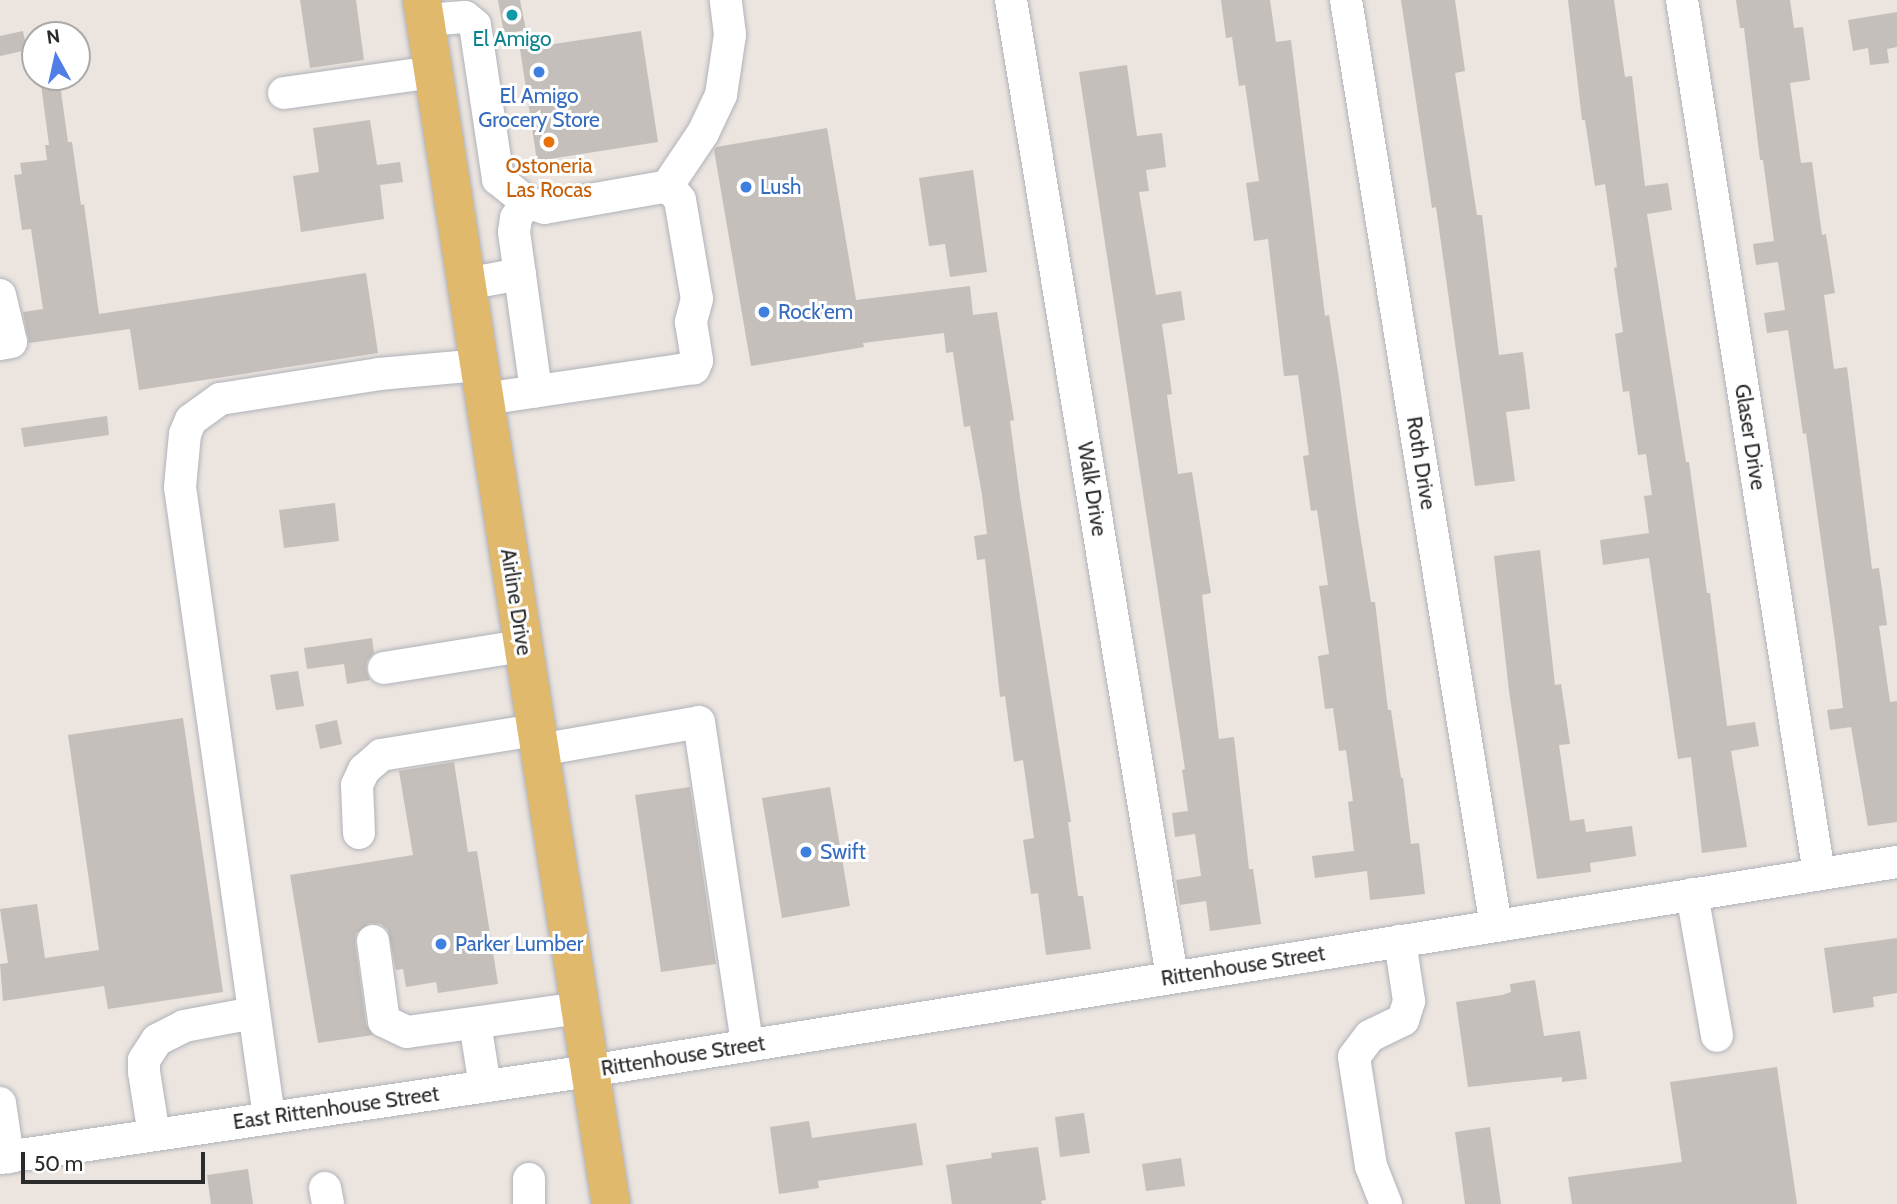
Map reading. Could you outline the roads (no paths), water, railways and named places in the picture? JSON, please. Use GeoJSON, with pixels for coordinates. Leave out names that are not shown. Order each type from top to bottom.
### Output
{"type":"FeatureCollection","features":[{"type":"Feature","properties":{"kind":"main road","name":"Airline Drive"},"geometry":{"type":"LineString","coordinates":[[423,10],[611,1204]]}},
{"type":"Feature","properties":{"kind":"street"},"geometry":{"type":"LineString","coordinates":[[666,188],[703,134],[722,95],[730,35],[726,0]]}},
{"type":"Feature","properties":{"kind":"street","name":"Walk Drive"},"geometry":{"type":"LineString","coordinates":[[1012,0],[1172,977]]}},
{"type":"Feature","properties":{"kind":"street","name":"Roth Drive"},"geometry":{"type":"LineString","coordinates":[[1346,0],[1496,926]]}},
{"type":"Feature","properties":{"kind":"street","name":"Glaser Drive"},"geometry":{"type":"LineString","coordinates":[[1682,0],[1819,874]]}},
{"type":"Feature","properties":{"kind":"street"},"geometry":{"type":"LineString","coordinates":[[268,1117],[180,487],[185,434],[191,420],[220,399],[379,374],[481,382],[536,391],[694,368],[697,361],[691,322],[697,299],[680,200],[673,191],[666,188],[544,208],[526,202],[498,179],[475,25],[465,17],[423,10]]}},
{"type":"Feature","properties":{"kind":"street"},"geometry":{"type":"LineString","coordinates":[[285,93],[435,88],[486,97]]}},
{"type":"Feature","properties":{"kind":"street"},"geometry":{"type":"LineString","coordinates":[[449,174],[496,164]]}},
{"type":"Feature","properties":{"kind":"street"},"geometry":{"type":"LineString","coordinates":[[526,202],[516,218],[514,232],[536,391]]}},
{"type":"Feature","properties":{"kind":"street"},"geometry":{"type":"LineString","coordinates":[[466,284],[520,274]]}},
{"type":"Feature","properties":{"kind":"street"},"geometry":{"type":"LineString","coordinates":[[0,295],[11,342],[0,344]]}},
{"type":"Feature","properties":{"kind":"street"},"geometry":{"type":"LineString","coordinates":[[384,668],[523,646]]}},
{"type":"Feature","properties":{"kind":"street"},"geometry":{"type":"LineString","coordinates":[[359,833],[357,785],[364,769],[381,755],[699,722],[747,1045]]}},
{"type":"Feature","properties":{"kind":"street","name":"Rittenhouse Street"},"geometry":{"type":"LineString","coordinates":[[589,1071],[1897,862]]}},
{"type":"Feature","properties":{"kind":"street"},"geometry":{"type":"LineString","coordinates":[[1692,894],[1717,1037]]}},
{"type":"Feature","properties":{"kind":"street"},"geometry":{"type":"LineString","coordinates":[[1387,1204],[1371,1166],[1354,1057],[1370,1036],[1403,1020],[1409,1001],[1400,941]]}},
{"type":"Feature","properties":{"kind":"street"},"geometry":{"type":"LineString","coordinates":[[373,942],[384,1021],[407,1032],[579,1008]]}},
{"type":"Feature","properties":{"kind":"street"},"geometry":{"type":"LineString","coordinates":[[154,1135],[144,1060],[157,1040],[184,1026],[254,1013]]}},
{"type":"Feature","properties":{"kind":"street"},"geometry":{"type":"LineString","coordinates":[[475,1023],[485,1086]]}},
{"type":"Feature","properties":{"kind":"street","name":"East Rittenhouse Street"},"geometry":{"type":"LineString","coordinates":[[4,1157],[589,1071]]}},
{"type":"Feature","properties":{"kind":"street"},"geometry":{"type":"LineString","coordinates":[[0,1103],[4,1157]]}},
{"type":"Feature","properties":{"kind":"place","name":"El Amigo"},"geometry":{"type":"Point","coordinates":[512,15]}},
{"type":"Feature","properties":{"kind":"place","name":"El Amigo Grocery Store"},"geometry":{"type":"Point","coordinates":[539,72]}},
{"type":"Feature","properties":{"kind":"place","name":"Ostoneria Las Rocas"},"geometry":{"type":"Point","coordinates":[549,142]}},
{"type":"Feature","properties":{"kind":"place","name":"Lush"},"geometry":{"type":"Point","coordinates":[746,187]}},
{"type":"Feature","properties":{"kind":"place","name":"Rock'em"},"geometry":{"type":"Point","coordinates":[764,312]}},
{"type":"Feature","properties":{"kind":"place","name":"Swift"},"geometry":{"type":"Point","coordinates":[806,852]}},
{"type":"Feature","properties":{"kind":"place","name":"Parker Lumber"},"geometry":{"type":"Point","coordinates":[441,944]}}]}
